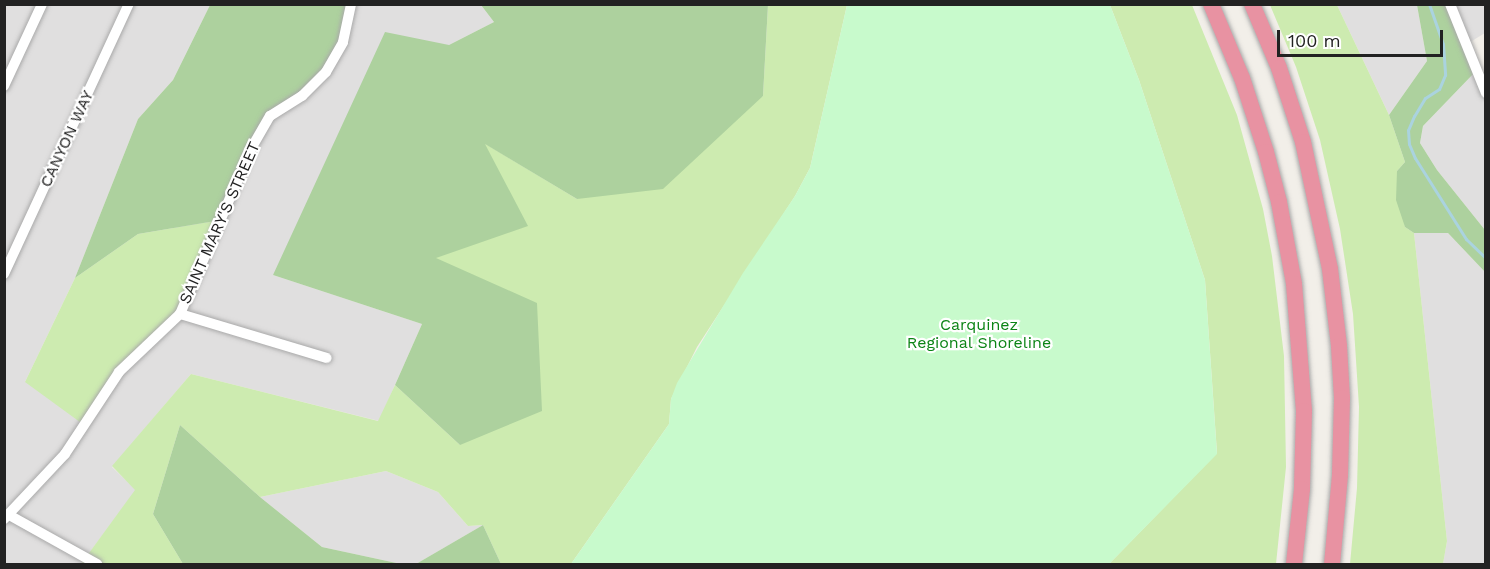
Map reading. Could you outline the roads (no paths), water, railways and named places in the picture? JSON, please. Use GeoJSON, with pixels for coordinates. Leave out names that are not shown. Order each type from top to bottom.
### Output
{"type":"FeatureCollection","features":[{"type":"Feature","properties":{"kind":"highway"},"geometry":{"type":"LineString","coordinates":[[1211,4],[1242,78],[1266,152],[1279,202],[1294,284],[1302,361],[1304,437],[1294,564]]}},
{"type":"Feature","properties":{"kind":"highway"},"geometry":{"type":"LineString","coordinates":[[1252,4],[1279,68],[1303,142],[1321,218],[1334,293],[1342,424],[1340,493],[1332,564]]}},
{"type":"Feature","properties":{"kind":"street"},"geometry":{"type":"LineString","coordinates":[[4,86],[42,4]]}},
{"type":"Feature","properties":{"kind":"street","name":"CANYON WAY"},"geometry":{"type":"LineString","coordinates":[[4,274],[129,4]]}},
{"type":"Feature","properties":{"kind":"street","name":"SAINT MARY'S STREET"},"geometry":{"type":"LineString","coordinates":[[7,517],[65,454],[119,372],[180,314],[252,147],[270,116],[302,96],[326,72],[343,42],[351,4]]}},
{"type":"Feature","properties":{"kind":"street"},"geometry":{"type":"LineString","coordinates":[[1450,4],[1485,93]]}},
{"type":"Feature","properties":{"kind":"street"},"geometry":{"type":"LineString","coordinates":[[180,314],[327,358]]}},
{"type":"Feature","properties":{"kind":"street"},"geometry":{"type":"LineString","coordinates":[[7,517],[97,564]]}},
{"type":"Feature","properties":{"kind":"waterway"},"geometry":{"type":"LineString","coordinates":[[1429,4],[1443,44],[1445,75],[1439,89],[1425,98],[1414,116],[1408,130],[1409,144],[1415,158],[1466,239],[1486,258]]}},
{"type":"Feature","properties":{"kind":"park label","name":"Carquinez Regional Shoreline"},"geometry":{"type":"Point","coordinates":[979,334]}}]}
